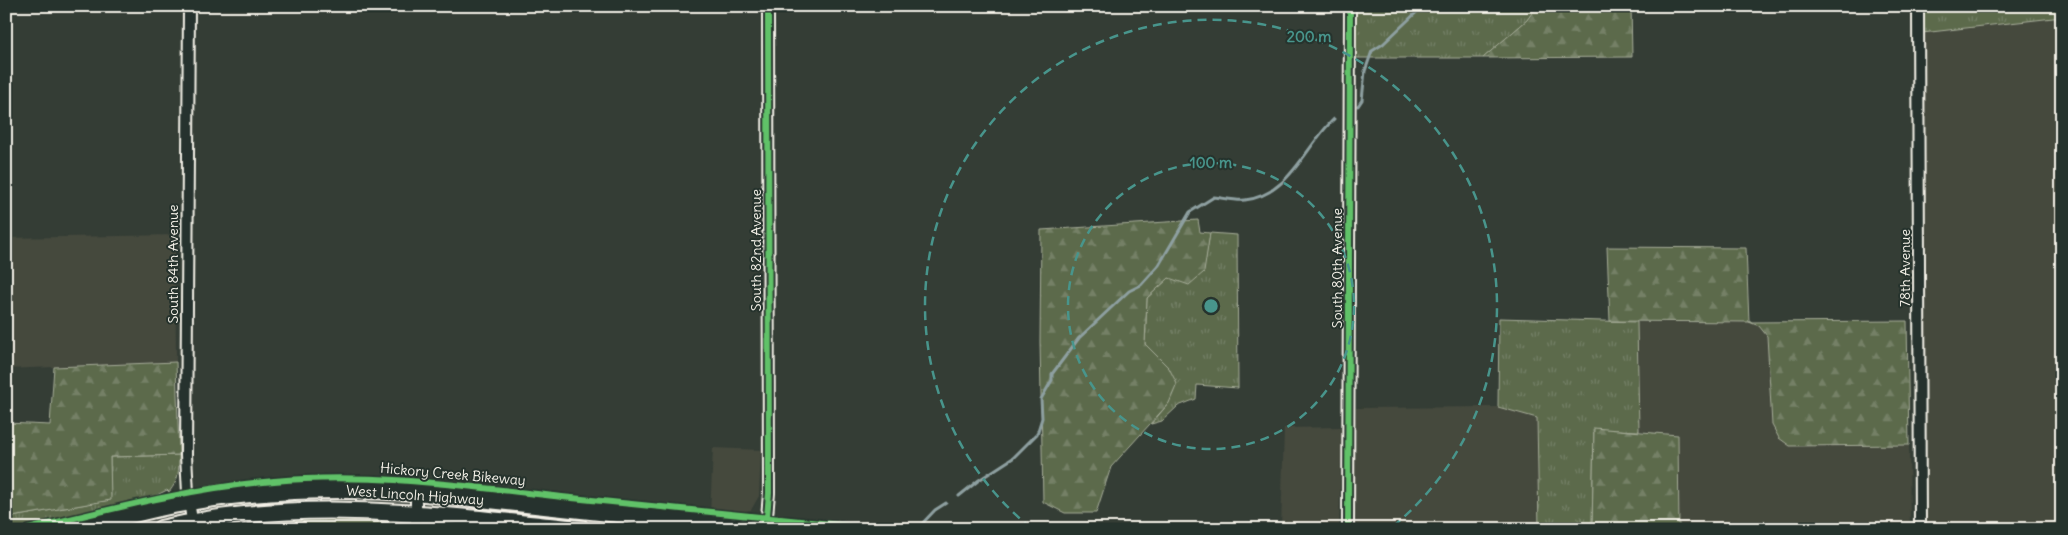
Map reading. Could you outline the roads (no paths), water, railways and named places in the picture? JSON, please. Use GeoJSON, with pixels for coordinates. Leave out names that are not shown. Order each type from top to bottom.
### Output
{"type":"FeatureCollection","features":[{"type":"Feature","properties":{"kind":"main road","name":"West Lincoln Highway"},"geometry":{"type":"LineString","coordinates":[[75,529],[189,502],[308,490],[360,489],[416,492],[758,529]]}},
{"type":"Feature","properties":{"kind":"main road","name":"West Lincoln Highway"},"geometry":{"type":"LineString","coordinates":[[161,529],[192,521],[309,510],[361,510],[416,521],[581,529]]}},
{"type":"Feature","properties":{"kind":"street","name":"South 84th Avenue"},"geometry":{"type":"LineString","coordinates":[[190,6],[186,445],[192,521]]}},
{"type":"Feature","properties":{"kind":"street","name":"South 82nd Avenue"},"geometry":{"type":"LineString","coordinates":[[758,529],[767,516],[769,493],[768,6]]}},
{"type":"Feature","properties":{"kind":"street","name":"South 80th Avenue"},"geometry":{"type":"LineString","coordinates":[[1348,529],[1350,6]]}},
{"type":"Feature","properties":{"kind":"street","name":"78th Avenue"},"geometry":{"type":"LineString","coordinates":[[1918,6],[1920,529]]}},
{"type":"Feature","properties":{"kind":"street"},"geometry":{"type":"LineString","coordinates":[[416,492],[416,521]]}},
{"type":"Feature","properties":{"kind":"waterway"},"geometry":{"type":"LineString","coordinates":[[1358,106],[1362,100],[1365,71],[1372,51],[1383,44],[1423,6]]}},
{"type":"Feature","properties":{"kind":"waterway"},"geometry":{"type":"LineString","coordinates":[[959,496],[979,480],[1013,458],[1037,434],[1042,418],[1041,399],[1052,380],[1052,374],[1079,338],[1129,291],[1141,285],[1159,265],[1190,212],[1214,197],[1245,200],[1261,196],[1274,189],[1296,168],[1334,119]]}},
{"type":"Feature","properties":{"kind":"waterway"},"geometry":{"type":"LineString","coordinates":[[917,529],[935,510],[946,503]]}}]}
